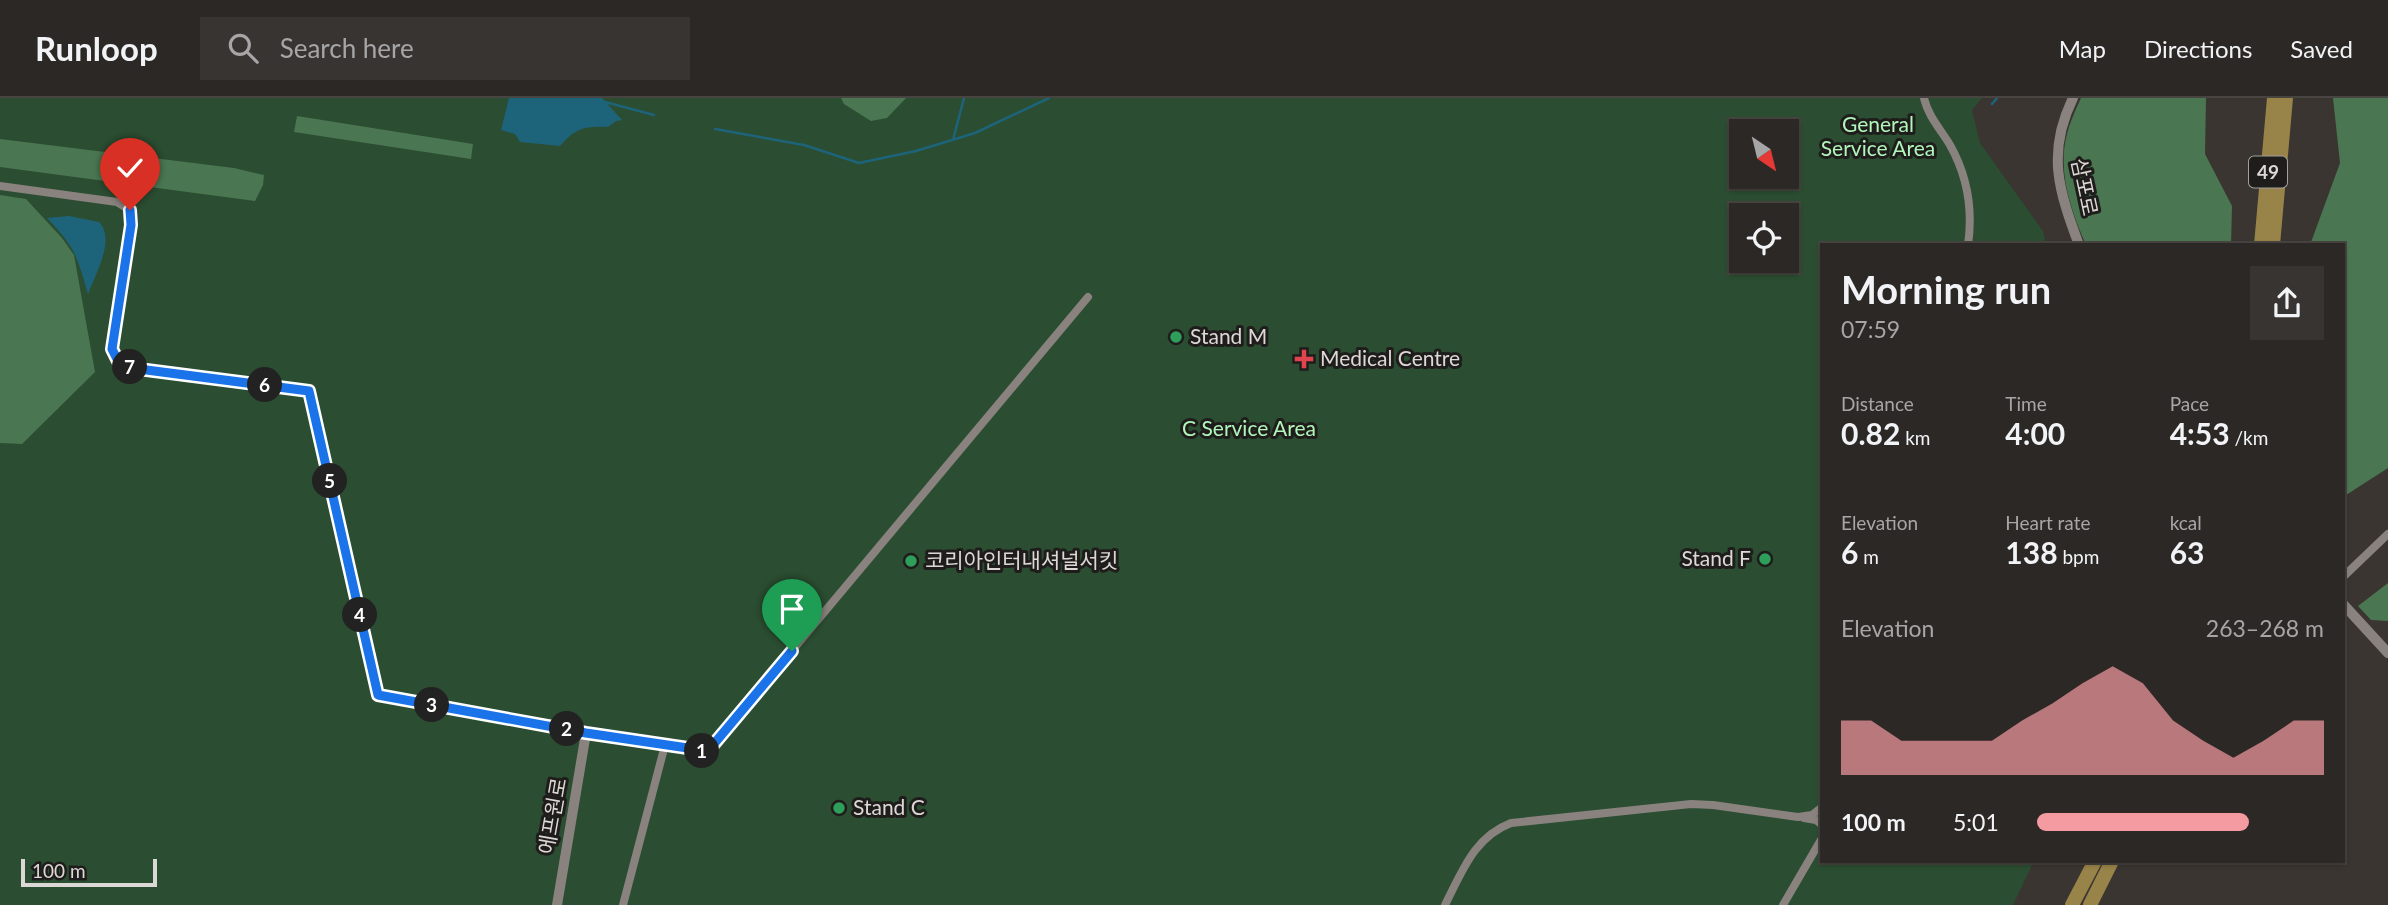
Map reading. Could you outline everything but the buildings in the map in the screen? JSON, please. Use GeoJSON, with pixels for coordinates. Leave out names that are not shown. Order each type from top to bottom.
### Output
{"type":"FeatureCollection","features":[{"type":"Feature","properties":{"kind":"highway","name":"49"},"geometry":{"type":"LineString","coordinates":[[2261,243],[2274,98]]}},
{"type":"Feature","properties":{"kind":"highway","name":"49"},"geometry":{"type":"LineString","coordinates":[[2273,243],[2286,98]]}},
{"type":"Feature","properties":{"kind":"highway"},"geometry":{"type":"LineString","coordinates":[[2072,905],[2094,863]]}},
{"type":"Feature","properties":{"kind":"highway"},"geometry":{"type":"LineString","coordinates":[[2090,905],[2111,863]]}},
{"type":"Feature","properties":{"kind":"street"},"geometry":{"type":"LineString","coordinates":[[1924,98],[1964,175],[1970,211],[1968,243]]}},
{"type":"Feature","properties":{"kind":"street","name":"삼포로"},"geometry":{"type":"LineString","coordinates":[[2073,98],[2058,138],[2056,171],[2078,243]]}},
{"type":"Feature","properties":{"kind":"street"},"geometry":{"type":"LineString","coordinates":[[0,186],[117,202],[130,210],[131,225],[112,349],[118,361],[131,368],[309,391],[378,695],[586,733],[708,751],[1088,297]]}},
{"type":"Feature","properties":{"kind":"street"},"geometry":{"type":"LineString","coordinates":[[2345,575],[2388,534]]}},
{"type":"Feature","properties":{"kind":"street"},"geometry":{"type":"LineString","coordinates":[[2345,606],[2388,653]]}},
{"type":"Feature","properties":{"kind":"street","name":"에프원로"},"geometry":{"type":"LineString","coordinates":[[557,905],[586,733]]}},
{"type":"Feature","properties":{"kind":"street"},"geometry":{"type":"LineString","coordinates":[[623,905],[665,745]]}},
{"type":"Feature","properties":{"kind":"street"},"geometry":{"type":"LineString","coordinates":[[1445,905],[1477,845],[1498,828],[1511,823],[1691,804],[1798,817],[1820,823]]}},
{"type":"Feature","properties":{"kind":"street"},"geometry":{"type":"LineString","coordinates":[[1798,817],[1812,815],[1820,809]]}},
{"type":"Feature","properties":{"kind":"street"},"geometry":{"type":"LineString","coordinates":[[1783,905],[1820,841]]}},
{"type":"Feature","properties":{"kind":"green space","name":"코리아인터내셔널서킷"},"geometry":{"type":"Polygon","coordinates":[[[0,98],[1982,98],[1972,110],[1980,143],[2043,231],[2046,243],[1820,243],[1820,863],[2033,863],[2013,905],[0,905],[0,98]]]}},
{"type":"Feature","properties":{"kind":"green space"},"geometry":{"type":"Polygon","coordinates":[[[841,98],[906,98],[887,118],[871,121],[844,104],[841,98]]]}},
{"type":"Feature","properties":{"kind":"green space"},"geometry":{"type":"Polygon","coordinates":[[[2081,98],[2206,98],[2205,154],[2232,206],[2231,243],[2085,243],[2071,205],[2065,177],[2064,148],[2071,120],[2081,98]]]}},
{"type":"Feature","properties":{"kind":"green space"},"geometry":{"type":"Polygon","coordinates":[[[2333,98],[2388,98],[2388,468],[2345,496],[2345,243],[2311,243],[2340,163],[2333,98]]]}},
{"type":"Feature","properties":{"kind":"green space"},"geometry":{"type":"Polygon","coordinates":[[[297,116],[473,144],[471,159],[294,132],[297,116]]]}},
{"type":"Feature","properties":{"kind":"green space"},"geometry":{"type":"Polygon","coordinates":[[[0,139],[234,168],[264,175],[263,185],[255,201],[0,167],[0,139]]]}},
{"type":"Feature","properties":{"kind":"green space"},"geometry":{"type":"Polygon","coordinates":[[[0,195],[26,199],[74,255],[95,372],[22,444],[0,443],[0,195]]]}},
{"type":"Feature","properties":{"kind":"green space"},"geometry":{"type":"Polygon","coordinates":[[[2388,583],[2388,621],[2371,620],[2358,606],[2388,583]]]}},
{"type":"Feature","properties":{"kind":"water"},"geometry":{"type":"Polygon","coordinates":[[[509,98],[602,98],[622,120],[608,127],[581,129],[560,146],[520,142],[515,134],[501,130],[509,98]]]}},
{"type":"Feature","properties":{"kind":"water"},"geometry":{"type":"Polygon","coordinates":[[[69,216],[99,222],[104,229],[103,257],[88,294],[74,253],[47,218],[69,216]]]}},
{"type":"Feature","properties":{"kind":"waterway"},"geometry":{"type":"LineString","coordinates":[[953,140],[964,98]]}},
{"type":"Feature","properties":{"kind":"waterway"},"geometry":{"type":"LineString","coordinates":[[715,129],[804,145],[859,163],[916,151],[975,133],[1049,98]]}},
{"type":"Feature","properties":{"kind":"waterway"},"geometry":{"type":"LineString","coordinates":[[1992,104],[1997,98]]}},
{"type":"Feature","properties":{"kind":"waterway"},"geometry":{"type":"LineString","coordinates":[[605,102],[654,115]]}},
{"type":"Feature","properties":{"kind":"place","name":"Stand M"},"geometry":{"type":"Point","coordinates":[1176,337]}},
{"type":"Feature","properties":{"kind":"place","name":"Medical Centre"},"geometry":{"type":"Point","coordinates":[1304,359]}},
{"type":"Feature","properties":{"kind":"place","name":"Stand F"},"geometry":{"type":"Point","coordinates":[1765,559]}},
{"type":"Feature","properties":{"kind":"place","name":"코리아인터내셔널서킷"},"geometry":{"type":"Point","coordinates":[911,561]}},
{"type":"Feature","properties":{"kind":"place","name":"Stand C"},"geometry":{"type":"Point","coordinates":[839,808]}},
{"type":"Feature","properties":{"kind":"route"},"geometry":{"type":"LineString","coordinates":[[130,210],[131,225],[112,349],[118,361],[131,368],[309,391],[378,695],[586,733],[708,751],[792,651]]}},
{"type":"Feature","properties":{"kind":"park label","name":"General Service Area"},"geometry":{"type":"Point","coordinates":[1878,137]}},
{"type":"Feature","properties":{"kind":"park label","name":"C Service Area"},"geometry":{"type":"Point","coordinates":[1249,429]}}]}
